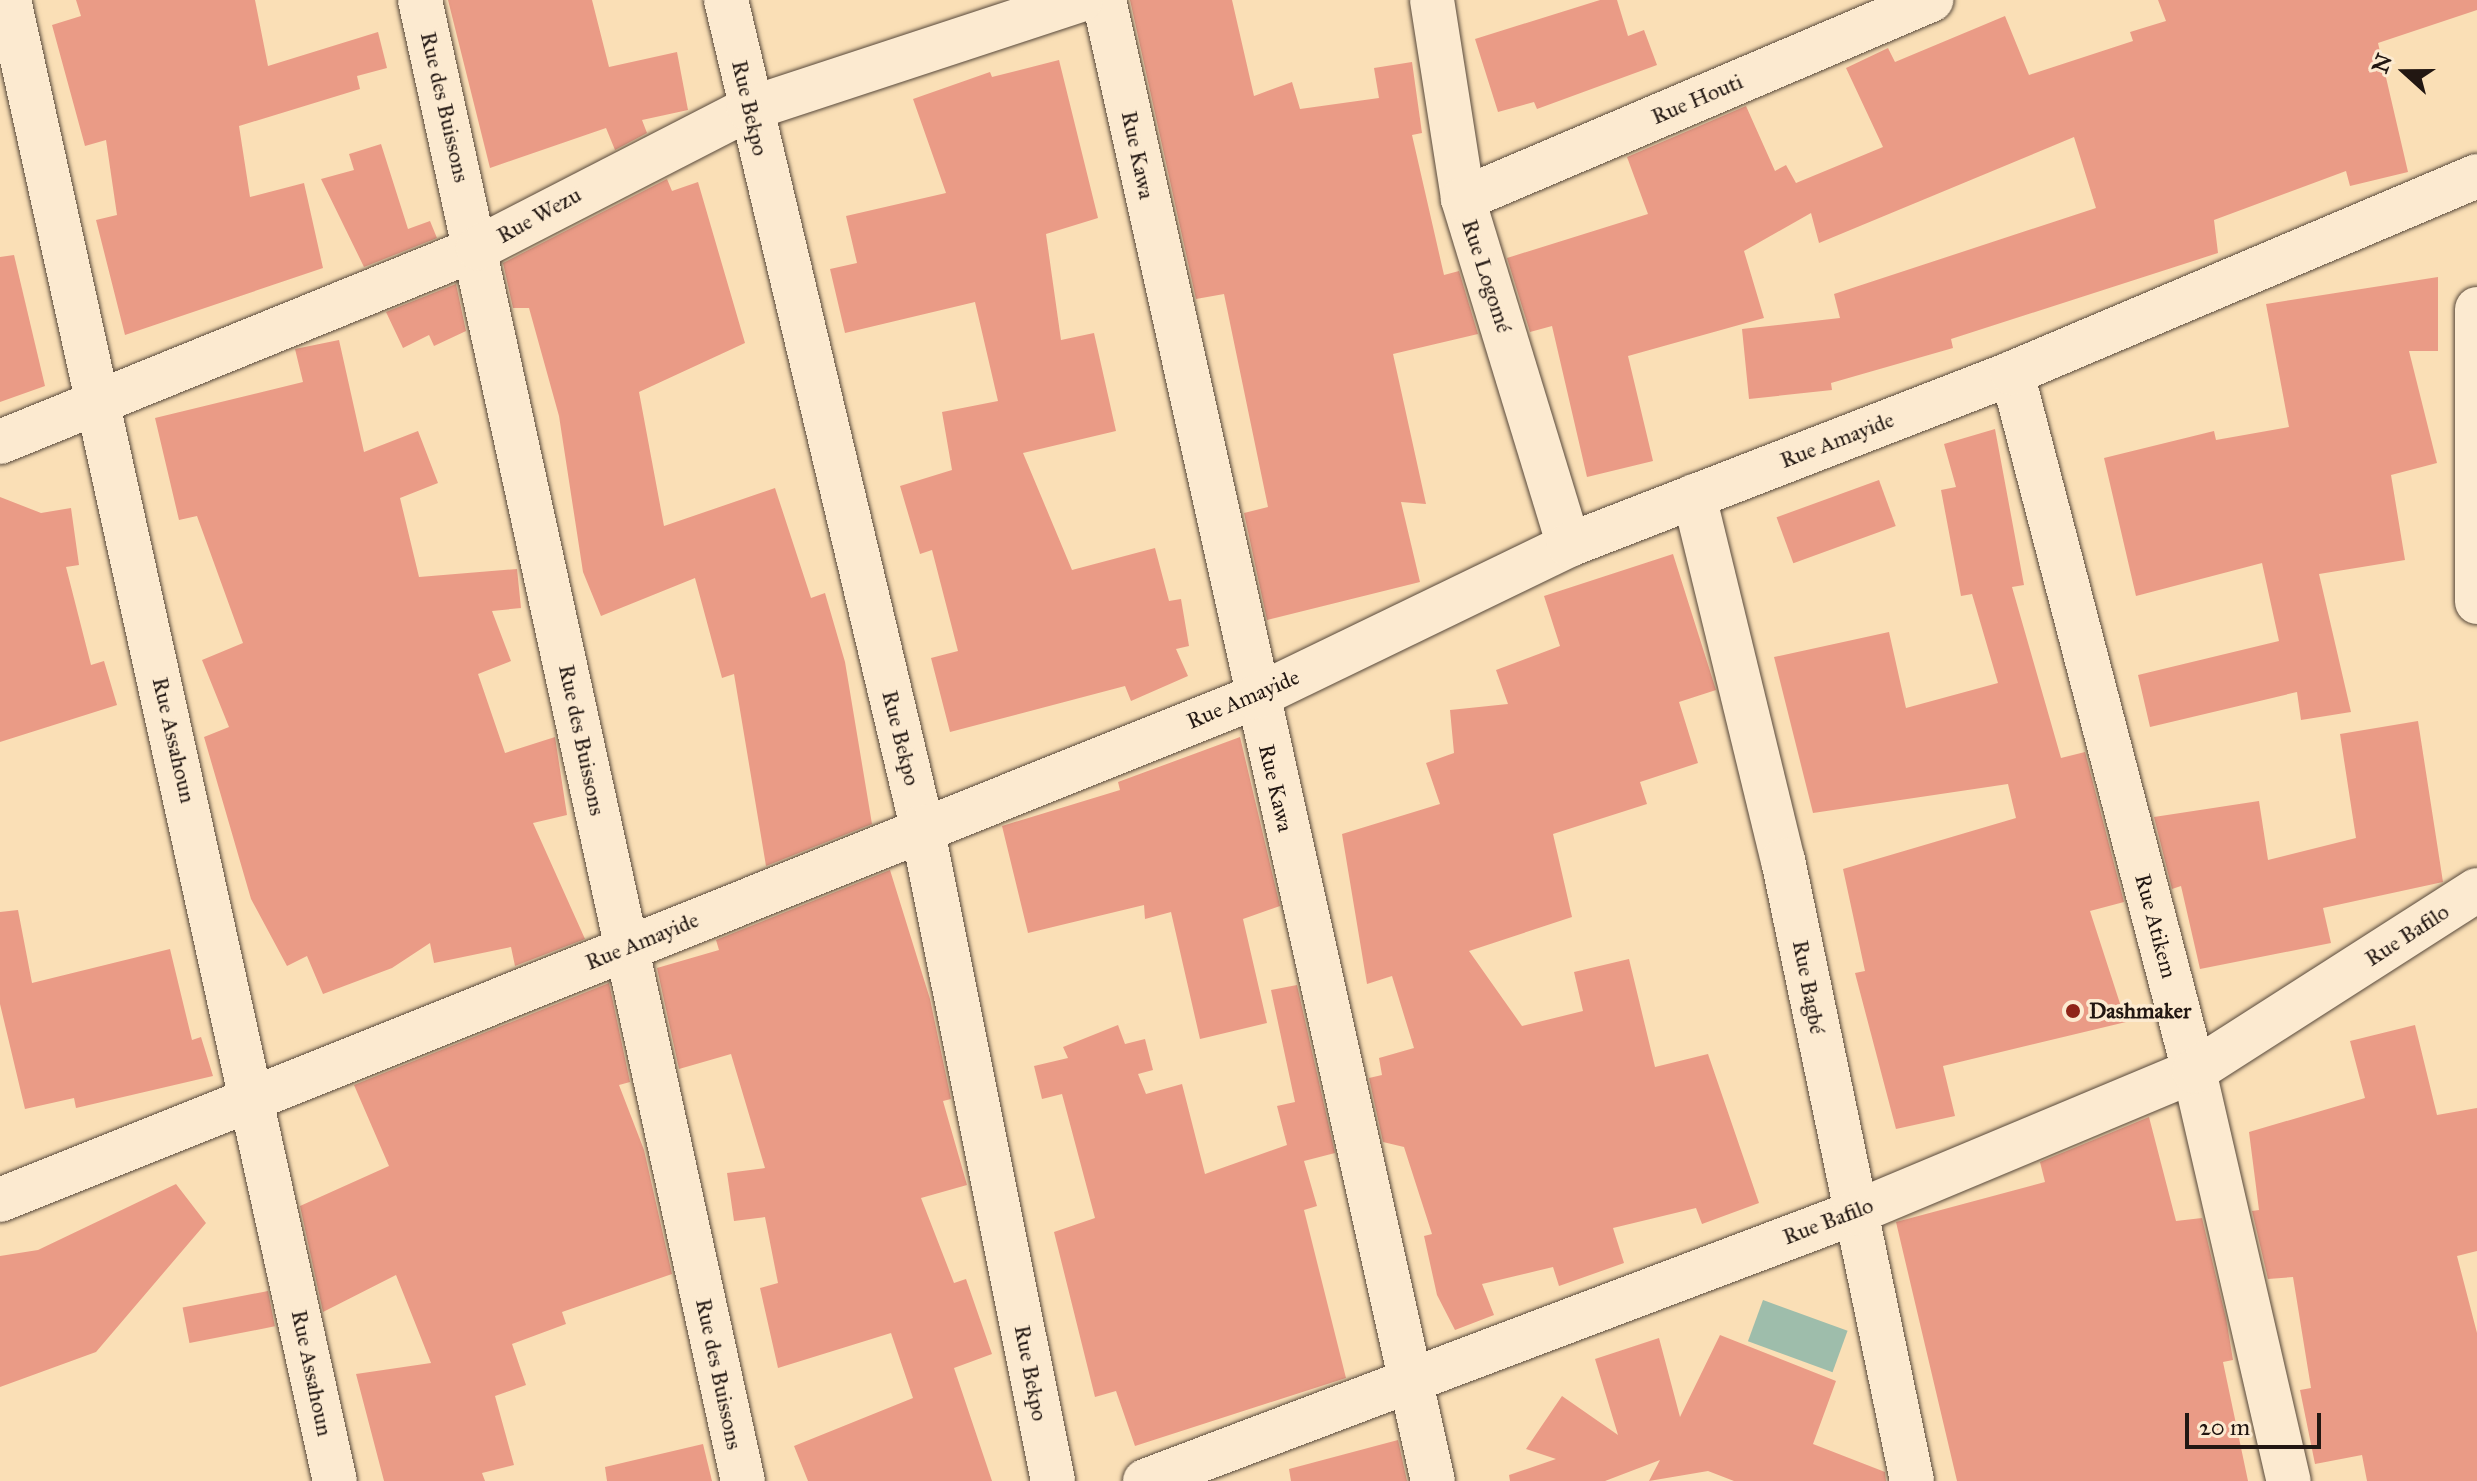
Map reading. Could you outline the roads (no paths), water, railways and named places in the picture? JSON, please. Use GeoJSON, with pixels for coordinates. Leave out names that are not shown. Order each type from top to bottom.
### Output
{"type":"FeatureCollection","features":[{"type":"Feature","properties":{"kind":"street","name":"Rue Assahoun"},"geometry":{"type":"LineString","coordinates":[[9,0],[254,1096],[335,1481]]}},
{"type":"Feature","properties":{"kind":"street","name":"Rue des Buissons"},"geometry":{"type":"LineString","coordinates":[[420,0],[478,248],[626,949],[743,1481]]}},
{"type":"Feature","properties":{"kind":"street","name":"Rue Bekpo"},"geometry":{"type":"LineString","coordinates":[[726,0],[749,109],[922,827],[1053,1481]]}},
{"type":"Feature","properties":{"kind":"street","name":"Rue Wezu"},"geometry":{"type":"LineString","coordinates":[[0,442],[478,248],[749,109],[1081,0]]}},
{"type":"Feature","properties":{"kind":"street","name":"Rue Kawa"},"geometry":{"type":"LineString","coordinates":[[1104,0],[1255,697],[1433,1481]]}},
{"type":"Feature","properties":{"kind":"street","name":"Rue Logomé"},"geometry":{"type":"LineString","coordinates":[[1432,0],[1463,199],[1569,545]]}},
{"type":"Feature","properties":{"kind":"street","name":"Rue Houti"},"geometry":{"type":"LineString","coordinates":[[1463,199],[1931,0]]}},
{"type":"Feature","properties":{"kind":"street","name":"Rue Amayide"},"geometry":{"type":"LineString","coordinates":[[0,1200],[922,827],[1255,697],[1569,545],[2012,373],[2477,176]]}},
{"type":"Feature","properties":{"kind":"street"},"geometry":{"type":"LineString","coordinates":[[2477,309],[2477,602]]}},
{"type":"Feature","properties":{"kind":"street","name":"Rue Atikem"},"geometry":{"type":"LineString","coordinates":[[2012,373],[2194,1071],[2289,1481]]}},
{"type":"Feature","properties":{"kind":"street","name":"Rue Bagbé"},"geometry":{"type":"LineString","coordinates":[[1694,496],[1783,860],[1912,1481]]}},
{"type":"Feature","properties":{"kind":"street","name":"Rue Bafilo"},"geometry":{"type":"LineString","coordinates":[[1145,1481],[1411,1375],[1854,1213],[2194,1071],[2477,890]]}},
{"type":"Feature","properties":{"kind":"place","name":"Dashmaker"},"geometry":{"type":"Point","coordinates":[2073,1011]}}]}
